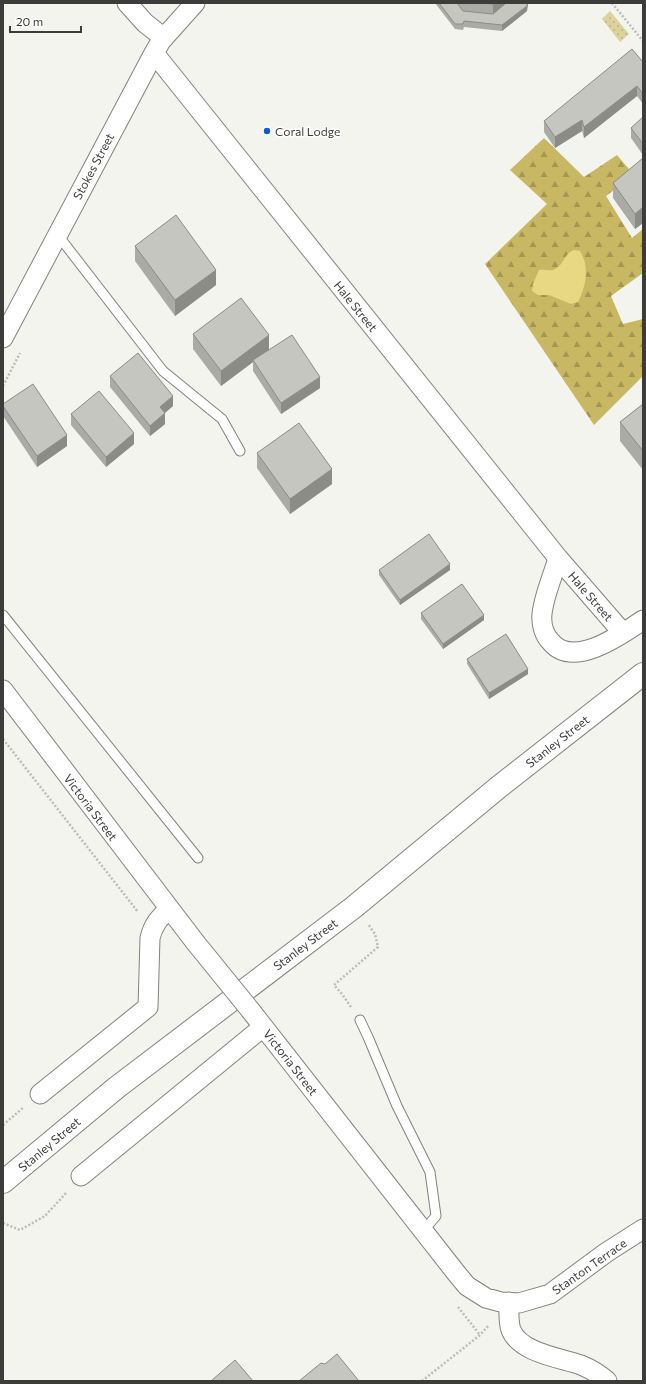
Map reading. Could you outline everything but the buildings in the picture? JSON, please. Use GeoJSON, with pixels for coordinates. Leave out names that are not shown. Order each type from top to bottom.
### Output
{"type":"FeatureCollection","features":[{"type":"Feature","properties":{"kind":"main road","name":"Stanley Street"},"geometry":{"type":"LineString","coordinates":[[604,704],[643,668]]}},
{"type":"Feature","properties":{"kind":"main road","name":"Stanley Street"},"geometry":{"type":"LineString","coordinates":[[3,1182],[116,1088],[354,907],[494,791],[643,674]]}},
{"type":"Feature","properties":{"kind":"street","name":"Hale Street"},"geometry":{"type":"LineString","coordinates":[[127,3],[145,23],[159,45],[558,558],[623,633]]}},
{"type":"Feature","properties":{"kind":"street","name":"Stokes Street"},"geometry":{"type":"LineString","coordinates":[[3,338],[57,234],[159,45],[195,3]]}},
{"type":"Feature","properties":{"kind":"street","name":"Hale Street"},"geometry":{"type":"LineString","coordinates":[[558,558],[544,602],[542,616],[545,636],[552,645],[561,651],[574,653],[583,652],[602,645],[643,620]]}},
{"type":"Feature","properties":{"kind":"street","name":"Victoria Street"},"geometry":{"type":"LineString","coordinates":[[3,690],[169,909],[467,1286],[486,1298],[509,1302]]}},
{"type":"Feature","properties":{"kind":"street"},"geometry":{"type":"LineString","coordinates":[[40,1094],[148,1007],[149,947],[151,934],[155,923],[169,909]]}},
{"type":"Feature","properties":{"kind":"street"},"geometry":{"type":"LineString","coordinates":[[81,1176],[263,1027]]}},
{"type":"Feature","properties":{"kind":"street","name":"Stanton Terrace"},"geometry":{"type":"LineString","coordinates":[[509,1302],[526,1302],[550,1294],[607,1252],[643,1229]]}},
{"type":"Feature","properties":{"kind":"street"},"geometry":{"type":"LineString","coordinates":[[509,1302],[511,1330],[519,1341],[542,1354],[589,1369],[602,1376],[607,1381]]}},
{"type":"Feature","properties":{"kind":"lane"},"geometry":{"type":"LineString","coordinates":[[57,234],[163,371],[222,419],[240,451]]}},
{"type":"Feature","properties":{"kind":"lane"},"geometry":{"type":"LineString","coordinates":[[3,615],[198,858]]}},
{"type":"Feature","properties":{"kind":"lane"},"geometry":{"type":"LineString","coordinates":[[360,1020],[397,1106],[430,1172],[436,1216],[423,1231]]}},
{"type":"Feature","properties":{"kind":"path"},"geometry":{"type":"LineString","coordinates":[[612,3],[643,41]]}},
{"type":"Feature","properties":{"kind":"path"},"geometry":{"type":"LineString","coordinates":[[354,907],[375,934],[378,947],[334,985],[360,1020]]}},
{"type":"Feature","properties":{"kind":"path"},"geometry":{"type":"LineString","coordinates":[[3,1125],[40,1094]]}},
{"type":"Feature","properties":{"kind":"path"},"geometry":{"type":"LineString","coordinates":[[3,1223],[20,1230],[46,1216],[81,1176]]}},
{"type":"Feature","properties":{"kind":"path"},"geometry":{"type":"LineString","coordinates":[[422,1381],[480,1335],[509,1302]]}},
{"type":"Feature","properties":{"kind":"green space"},"geometry":{"type":"Polygon","coordinates":[[[544,138],[584,177],[617,155],[634,175],[606,196],[632,238],[643,229],[643,273],[611,296],[623,324],[643,319],[643,376],[594,425],[485,264],[547,204],[510,170],[544,138]]]}},
{"type":"Feature","properties":{"kind":"shaded area"},"geometry":{"type":"Polygon","coordinates":[[[610,11],[629,34],[620,42],[602,19],[610,11]]]}},
{"type":"Feature","properties":{"kind":"shaded area"},"geometry":{"type":"Polygon","coordinates":[[[574,250],[580,251],[586,270],[585,283],[578,302],[571,304],[549,295],[538,295],[532,291],[533,284],[539,270],[553,270],[557,268],[568,254],[574,250]]]}},
{"type":"Feature","properties":{"kind":"place","name":"Coral Lodge"},"geometry":{"type":"Point","coordinates":[267,131]}}]}
